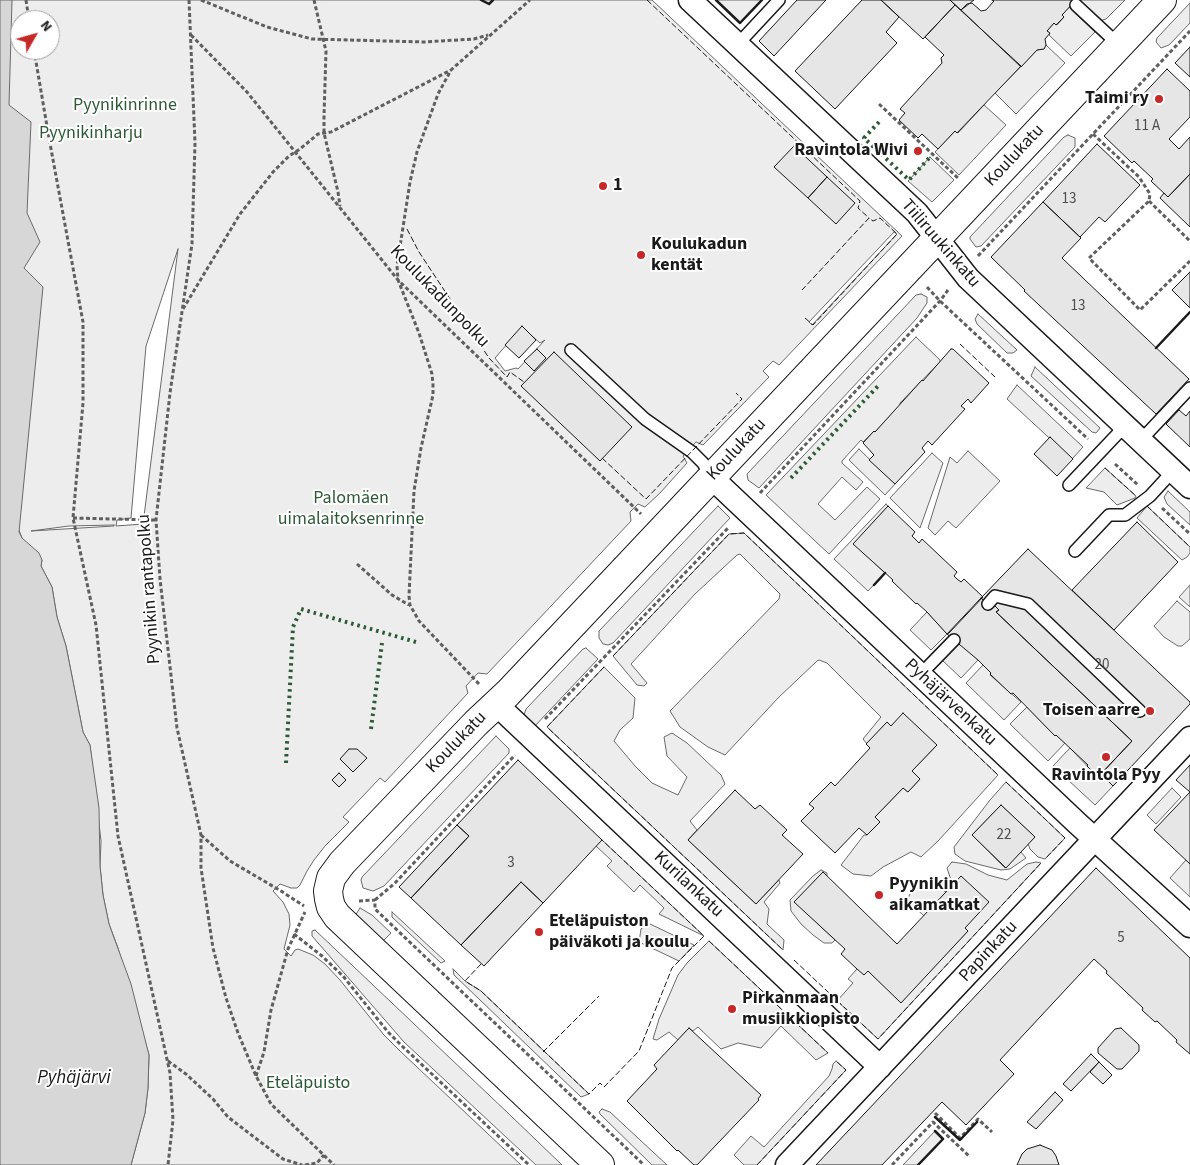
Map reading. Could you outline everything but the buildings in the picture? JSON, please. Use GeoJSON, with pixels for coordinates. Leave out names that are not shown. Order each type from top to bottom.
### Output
{"type":"FeatureCollection","features":[{"type":"Feature","properties":{"kind":"street","name":"Tiiliruukinkatu"},"geometry":{"type":"LineString","coordinates":[[690,0],[917,213],[963,272],[1190,487]]}},
{"type":"Feature","properties":{"kind":"street","name":"Koulukatu"},"geometry":{"type":"LineString","coordinates":[[330,905],[328,891],[331,878],[339,866],[490,696],[712,477],[1162,0]]}},
{"type":"Feature","properties":{"kind":"street","name":"Pyhäjärvenkatu"},"geometry":{"type":"LineString","coordinates":[[712,477],[920,675],[1190,926]]}},
{"type":"Feature","properties":{"kind":"street","name":"Kurilankatu"},"geometry":{"type":"LineString","coordinates":[[490,696],[531,737],[880,1066]]}},
{"type":"Feature","properties":{"kind":"street","name":"Papinkatu"},"geometry":{"type":"LineString","coordinates":[[787,1165],[1190,738]]}},
{"type":"Feature","properties":{"kind":"street"},"geometry":{"type":"LineString","coordinates":[[330,905],[337,916],[350,929],[600,1165]]}},
{"type":"Feature","properties":{"kind":"lane"},"geometry":{"type":"LineString","coordinates":[[738,44],[780,0]]}},
{"type":"Feature","properties":{"kind":"lane"},"geometry":{"type":"LineString","coordinates":[[1076,5],[1119,45]]}},
{"type":"Feature","properties":{"kind":"lane"},"geometry":{"type":"LineString","coordinates":[[571,350],[645,419],[692,452],[703,463],[712,477]]}},
{"type":"Feature","properties":{"kind":"lane"},"geometry":{"type":"LineString","coordinates":[[1069,485],[1101,451],[1133,433],[1190,388]]}},
{"type":"Feature","properties":{"kind":"lane"},"geometry":{"type":"LineString","coordinates":[[1075,551],[1109,515],[1125,514],[1150,496],[1173,471]]}},
{"type":"Feature","properties":{"kind":"lane"},"geometry":{"type":"LineString","coordinates":[[988,604],[995,596],[1028,604],[1140,711]]}},
{"type":"Feature","properties":{"kind":"lane"},"geometry":{"type":"LineString","coordinates":[[920,675],[954,640]]}},
{"type":"Feature","properties":{"kind":"path","name":"Pyynikin rantapolku"},"geometry":{"type":"LineString","coordinates":[[188,0],[195,143],[192,244],[170,394],[156,520],[160,579],[177,728],[201,835],[200,868],[213,948],[226,998],[244,1049],[271,1104],[334,1165]]}},
{"type":"Feature","properties":{"kind":"path"},"geometry":{"type":"LineString","coordinates":[[201,0],[266,27],[312,39],[424,42],[474,39],[491,35]]}},
{"type":"Feature","properties":{"kind":"path"},"geometry":{"type":"LineString","coordinates":[[314,0],[326,51],[324,133],[340,206]]}},
{"type":"Feature","properties":{"kind":"path"},"geometry":{"type":"LineString","coordinates":[[182,311],[240,214],[273,172],[289,156],[318,134],[331,132],[451,70],[530,0]]}},
{"type":"Feature","properties":{"kind":"path"},"geometry":{"type":"LineString","coordinates":[[201,835],[230,861],[281,891],[330,905],[375,900],[395,883],[531,737],[539,725],[746,509],[940,301],[963,272],[1190,31]]}},
{"type":"Feature","properties":{"kind":"path","name":"Koulukadunpolku"},"geometry":{"type":"LineString","coordinates":[[190,34],[247,92],[398,280],[645,518]]}},
{"type":"Feature","properties":{"kind":"path"},"geometry":{"type":"LineString","coordinates":[[36,60],[48,138],[83,322],[82,404],[73,518],[96,625],[118,836],[170,1073],[174,1120],[168,1165]]}},
{"type":"Feature","properties":{"kind":"path"},"geometry":{"type":"LineString","coordinates":[[451,70],[438,94],[417,152],[404,216],[397,266],[398,280],[420,334],[432,374],[433,395],[414,491],[409,596],[410,605],[419,621],[490,696]]}},
{"type":"Feature","properties":{"kind":"path"},"geometry":{"type":"LineString","coordinates":[[879,104],[962,182]]}},
{"type":"Feature","properties":{"kind":"path"},"geometry":{"type":"LineString","coordinates":[[1093,134],[1140,177],[1150,194],[1149,201],[1089,258],[1140,310],[1190,261]]}},
{"type":"Feature","properties":{"kind":"path"},"geometry":{"type":"LineString","coordinates":[[1149,201],[1190,241]]}},
{"type":"Feature","properties":{"kind":"path"},"geometry":{"type":"LineString","coordinates":[[923,283],[1190,534]]}},
{"type":"Feature","properties":{"kind":"path"},"geometry":{"type":"LineString","coordinates":[[73,518],[156,520]]}},
{"type":"Feature","properties":{"kind":"path"},"geometry":{"type":"LineString","coordinates":[[357,564],[392,594],[410,605]]}},
{"type":"Feature","properties":{"kind":"path"},"geometry":{"type":"LineString","coordinates":[[375,900],[375,909],[644,1165]]}},
{"type":"Feature","properties":{"kind":"path"},"geometry":{"type":"LineString","coordinates":[[256,1076],[264,1052],[271,1010],[294,934],[330,905]]}},
{"type":"Feature","properties":{"kind":"path"},"geometry":{"type":"LineString","coordinates":[[294,934],[322,956],[343,976],[383,1026],[402,1046],[529,1165]]}},
{"type":"Feature","properties":{"kind":"path"},"geometry":{"type":"LineString","coordinates":[[168,1061],[199,1087],[228,1117],[283,1159],[304,1165],[317,1163],[324,1156]]}},
{"type":"Feature","properties":{"kind":"path"},"geometry":{"type":"LineString","coordinates":[[892,1165],[933,1122],[934,1113],[960,1138],[978,1119],[992,1132]]}},
{"type":"Feature","properties":{"kind":"path"},"geometry":{"type":"LineString","coordinates":[[933,1122],[969,1156]]}},
{"type":"Feature","properties":{"kind":"green space"},"geometry":{"type":"Polygon","coordinates":[[[0,0],[652,0],[902,236],[779,365],[773,361],[763,371],[769,377],[703,445],[696,442],[683,456],[687,463],[660,493],[645,507],[638,504],[630,512],[631,521],[487,674],[478,673],[466,686],[468,693],[385,782],[380,778],[343,817],[349,822],[314,860],[300,885],[297,888],[291,888],[280,884],[273,891],[283,902],[289,914],[290,925],[284,949],[291,956],[298,949],[313,955],[325,964],[384,1035],[521,1165],[131,1165],[145,1113],[149,1055],[118,948],[109,924],[103,895],[100,866],[101,841],[90,745],[83,732],[52,587],[41,566],[42,560],[22,538],[0,480],[0,0]],[[894,232],[809,322],[812,325],[897,234],[894,232]],[[178,249],[146,346],[131,518],[117,520],[116,526],[143,524],[178,249]],[[522,327],[495,358],[505,371],[518,369],[545,340],[540,343],[522,327]],[[114,525],[69,526],[31,531],[114,525]]]}},
{"type":"Feature","properties":{"kind":"green space"},"geometry":{"type":"Polygon","coordinates":[[[716,0],[762,0],[740,23],[716,0]]]}},
{"type":"Feature","properties":{"kind":"green space"},"geometry":{"type":"Polygon","coordinates":[[[1078,0],[1125,0],[1106,19],[1099,21],[1078,0]]]}},
{"type":"Feature","properties":{"kind":"green space"},"geometry":{"type":"Polygon","coordinates":[[[1190,3],[1190,23],[1169,45],[1161,48],[1156,42],[1157,38],[1190,3]]]}},
{"type":"Feature","properties":{"kind":"green space"},"geometry":{"type":"Polygon","coordinates":[[[1069,7],[1095,32],[1071,56],[1047,31],[1054,23],[1057,25],[1069,7]]]}},
{"type":"Feature","properties":{"kind":"green space"},"geometry":{"type":"Polygon","coordinates":[[[1046,45],[1065,63],[1016,114],[995,93],[1037,50],[1043,49],[1046,45]]]}},
{"type":"Feature","properties":{"kind":"green space"},"geometry":{"type":"Polygon","coordinates":[[[984,105],[1006,125],[959,175],[935,152],[955,131],[958,133],[984,105]]]}},
{"type":"Feature","properties":{"kind":"green space"},"geometry":{"type":"Polygon","coordinates":[[[1068,135],[1075,138],[1075,147],[981,246],[976,247],[970,237],[1068,135]]]}},
{"type":"Feature","properties":{"kind":"green space"},"geometry":{"type":"Polygon","coordinates":[[[930,157],[954,180],[932,202],[908,181],[930,157]]]}},
{"type":"Feature","properties":{"kind":"green space"},"geometry":{"type":"Polygon","coordinates":[[[921,294],[927,297],[927,303],[917,318],[759,488],[748,480],[747,474],[916,295],[921,294]]]}},
{"type":"Feature","properties":{"kind":"green space"},"geometry":{"type":"Polygon","coordinates":[[[978,314],[1017,350],[1013,353],[1007,353],[977,324],[975,319],[978,314]]]}},
{"type":"Feature","properties":{"kind":"green space"},"geometry":{"type":"Polygon","coordinates":[[[916,337],[940,362],[875,432],[863,442],[861,440],[842,461],[863,482],[856,490],[842,477],[818,504],[835,520],[867,487],[880,499],[829,554],[766,495],[916,337]]]}},
{"type":"Feature","properties":{"kind":"green space"},"geometry":{"type":"Polygon","coordinates":[[[1035,367],[1100,428],[1096,433],[1092,432],[1031,376],[1035,367]]]}},
{"type":"Feature","properties":{"kind":"green space"},"geometry":{"type":"Polygon","coordinates":[[[1017,385],[1083,447],[1072,459],[1007,399],[1017,385]]]}},
{"type":"Feature","properties":{"kind":"green space"},"geometry":{"type":"Polygon","coordinates":[[[859,449],[895,484],[885,495],[849,460],[859,449]]]}},
{"type":"Feature","properties":{"kind":"green space"},"geometry":{"type":"Polygon","coordinates":[[[968,451],[1000,481],[956,528],[948,521],[935,535],[928,528],[950,457],[957,463],[968,451]]]}},
{"type":"Feature","properties":{"kind":"green space"},"geometry":{"type":"Polygon","coordinates":[[[932,453],[943,463],[920,528],[890,498],[932,453]]]}},
{"type":"Feature","properties":{"kind":"green space"},"geometry":{"type":"Polygon","coordinates":[[[1105,468],[1136,496],[1135,498],[1117,505],[1104,492],[1086,488],[1105,468]]]}},
{"type":"Feature","properties":{"kind":"green space"},"geometry":{"type":"Polygon","coordinates":[[[1168,491],[1190,512],[1190,525],[1167,504],[1164,497],[1168,491]]]}},
{"type":"Feature","properties":{"kind":"green space"},"geometry":{"type":"Polygon","coordinates":[[[886,504],[888,506],[854,544],[885,573],[868,591],[834,559],[886,504]]]}},
{"type":"Feature","properties":{"kind":"green space"},"geometry":{"type":"Polygon","coordinates":[[[718,506],[730,518],[613,643],[603,644],[599,638],[599,631],[718,506]]]}},
{"type":"Feature","properties":{"kind":"green space"},"geometry":{"type":"Polygon","coordinates":[[[1147,506],[1190,547],[1190,553],[1187,557],[1182,560],[1137,518],[1147,506]]]}},
{"type":"Feature","properties":{"kind":"green space"},"geometry":{"type":"Polygon","coordinates":[[[744,533],[998,775],[921,857],[911,852],[883,867],[871,876],[853,874],[841,865],[864,835],[867,835],[880,822],[875,817],[903,788],[908,792],[920,779],[912,771],[937,745],[891,726],[887,722],[867,744],[863,739],[881,717],[827,663],[817,661],[778,698],[725,755],[708,747],[680,727],[670,711],[779,599],[780,594],[740,554],[695,594],[631,664],[647,683],[644,686],[637,685],[613,656],[729,534],[744,533]]]}},
{"type":"Feature","properties":{"kind":"green space"},"geometry":{"type":"Polygon","coordinates":[[[1190,585],[1190,607],[1179,597],[1190,585]]]}},
{"type":"Feature","properties":{"kind":"green space"},"geometry":{"type":"Polygon","coordinates":[[[1177,601],[1190,612],[1190,639],[1182,646],[1178,646],[1164,637],[1154,626],[1177,601]]]}},
{"type":"Feature","properties":{"kind":"green space"},"geometry":{"type":"Polygon","coordinates":[[[927,612],[947,634],[931,650],[910,630],[927,612]]]}},
{"type":"Feature","properties":{"kind":"green space"},"geometry":{"type":"Polygon","coordinates":[[[958,644],[961,644],[978,660],[961,678],[942,660],[958,644]]]}},
{"type":"Feature","properties":{"kind":"green space"},"geometry":{"type":"Polygon","coordinates":[[[586,648],[598,659],[533,728],[524,715],[526,709],[586,648]]]}},
{"type":"Feature","properties":{"kind":"green space"},"geometry":{"type":"Polygon","coordinates":[[[983,665],[991,673],[990,675],[1021,702],[1004,720],[966,683],[983,665]]]}},
{"type":"Feature","properties":{"kind":"green space"},"geometry":{"type":"Polygon","coordinates":[[[604,667],[635,698],[633,718],[620,730],[614,741],[652,783],[678,795],[687,777],[667,756],[664,737],[672,733],[687,743],[721,775],[725,784],[690,821],[697,830],[688,840],[756,904],[779,880],[780,883],[764,902],[769,909],[767,924],[784,940],[783,950],[547,727],[604,667]]]}},
{"type":"Feature","properties":{"kind":"green space"},"geometry":{"type":"Polygon","coordinates":[[[1027,707],[1055,736],[1065,743],[1048,761],[1010,724],[1027,707]]]}},
{"type":"Feature","properties":{"kind":"green space"},"geometry":{"type":"Polygon","coordinates":[[[496,736],[509,749],[509,753],[384,886],[373,891],[363,888],[362,877],[496,736]]]}},
{"type":"Feature","properties":{"kind":"green space"},"geometry":{"type":"Polygon","coordinates":[[[1070,748],[1097,776],[1101,774],[1113,786],[1095,805],[1053,766],[1070,748]]]}},
{"type":"Feature","properties":{"kind":"green space"},"geometry":{"type":"Polygon","coordinates":[[[1006,782],[1065,838],[1045,859],[1038,857],[1028,844],[1035,837],[1001,805],[972,835],[1005,868],[1021,852],[1026,858],[1010,869],[1001,870],[965,861],[955,854],[954,847],[1006,782]]]}},
{"type":"Feature","properties":{"kind":"green space"},"geometry":{"type":"Polygon","coordinates":[[[1172,788],[1181,797],[1156,824],[1147,815],[1172,788]]]}},
{"type":"Feature","properties":{"kind":"green space"},"geometry":{"type":"Polygon","coordinates":[[[602,840],[704,936],[659,914],[664,908],[640,885],[634,892],[607,866],[612,861],[596,846],[602,840]]]}},
{"type":"Feature","properties":{"kind":"green space"},"geometry":{"type":"Polygon","coordinates":[[[1186,860],[1190,864],[1190,897],[1170,878],[1186,860]]]}},
{"type":"Feature","properties":{"kind":"green space"},"geometry":{"type":"Polygon","coordinates":[[[952,862],[966,864],[988,875],[1007,880],[1027,864],[1041,863],[878,1039],[837,1001],[853,983],[848,979],[857,969],[868,971],[901,1002],[968,931],[965,928],[954,884],[947,868],[952,862]]]}},
{"type":"Feature","properties":{"kind":"green space"},"geometry":{"type":"Polygon","coordinates":[[[821,870],[827,873],[827,876],[823,872],[795,902],[835,940],[832,943],[824,943],[813,935],[791,911],[790,900],[821,870]]]}},
{"type":"Feature","properties":{"kind":"green space"},"geometry":{"type":"Polygon","coordinates":[[[922,884],[933,885],[946,892],[924,916],[907,900],[912,890],[922,884]]]}},
{"type":"Feature","properties":{"kind":"green space"},"geometry":{"type":"Polygon","coordinates":[[[360,908],[372,915],[391,933],[382,942],[355,916],[360,908]]]}},
{"type":"Feature","properties":{"kind":"green space"},"geometry":{"type":"Polygon","coordinates":[[[392,912],[445,961],[441,963],[392,917],[392,912]]]}},
{"type":"Feature","properties":{"kind":"green space"},"geometry":{"type":"Polygon","coordinates":[[[647,924],[694,945],[679,961],[639,942],[641,929],[647,924]]]}},
{"type":"Feature","properties":{"kind":"green space"},"geometry":{"type":"Polygon","coordinates":[[[315,930],[562,1165],[536,1165],[404,1042],[312,936],[312,931],[315,930]]]}},
{"type":"Feature","properties":{"kind":"green space"},"geometry":{"type":"Polygon","coordinates":[[[709,941],[828,1053],[816,1060],[781,1026],[761,1048],[738,1043],[721,1049],[698,1027],[693,1031],[689,1028],[678,1040],[669,1032],[657,1040],[653,1039],[659,1019],[678,975],[709,941]]]}},
{"type":"Feature","properties":{"kind":"green space"},"geometry":{"type":"Polygon","coordinates":[[[453,969],[465,981],[481,991],[589,1094],[581,1097],[454,975],[453,969]]]}},
{"type":"Feature","properties":{"kind":"green space"},"geometry":{"type":"Polygon","coordinates":[[[836,1061],[846,1070],[757,1165],[744,1165],[734,1155],[751,1136],[764,1147],[829,1076],[836,1061]]]}},
{"type":"Feature","properties":{"kind":"green space"},"geometry":{"type":"Polygon","coordinates":[[[602,1109],[610,1112],[667,1165],[652,1165],[600,1114],[599,1112],[602,1109]]]}},
{"type":"Feature","properties":{"kind":"green space"},"geometry":{"type":"Polygon","coordinates":[[[935,1131],[943,1139],[918,1165],[903,1165],[935,1131]]]}},
{"type":"Feature","properties":{"kind":"water","name":"Pyhäjärvi"},"geometry":{"type":"Polygon","coordinates":[[[0,0],[12,0],[12,10],[10,10],[9,105],[31,122],[27,213],[40,242],[24,268],[43,287],[19,532],[22,538],[39,553],[42,560],[41,566],[52,587],[83,732],[90,745],[99,808],[100,866],[103,895],[109,924],[131,984],[149,1055],[145,1113],[131,1165],[0,1165],[0,0]]]}},
{"type":"Feature","properties":{"kind":"hedge"},"geometry":{"type":"LineString","coordinates":[[879,122],[864,138],[909,180],[930,157]]}},
{"type":"Feature","properties":{"kind":"hedge"},"geometry":{"type":"LineString","coordinates":[[791,478],[879,385]]}},
{"type":"Feature","properties":{"kind":"hedge"},"geometry":{"type":"LineString","coordinates":[[286,763],[293,627],[301,609],[416,642]]}},
{"type":"Feature","properties":{"kind":"hedge"},"geometry":{"type":"LineString","coordinates":[[371,729],[382,643]]}},
{"type":"Feature","properties":{"kind":"fence"},"geometry":{"type":"LineString","coordinates":[[647,0],[860,201],[858,208],[869,218],[802,290]]}},
{"type":"Feature","properties":{"kind":"fence"},"geometry":{"type":"LineString","coordinates":[[805,318],[813,325],[897,234],[880,218],[873,221],[869,218]]}},
{"type":"Feature","properties":{"kind":"fence"},"geometry":{"type":"LineString","coordinates":[[407,229],[419,252],[489,358],[507,377],[510,372],[524,382]]}},
{"type":"Feature","properties":{"kind":"fence"},"geometry":{"type":"LineString","coordinates":[[960,344],[995,377]]}},
{"type":"Feature","properties":{"kind":"fence"},"geometry":{"type":"LineString","coordinates":[[602,458],[646,499],[742,399],[736,393]]}},
{"type":"Feature","properties":{"kind":"fence"},"geometry":{"type":"LineString","coordinates":[[1105,468],[1136,496]]}},
{"type":"Feature","properties":{"kind":"fence"},"geometry":{"type":"LineString","coordinates":[[1147,506],[1190,547]]}},
{"type":"Feature","properties":{"kind":"fence"},"geometry":{"type":"LineString","coordinates":[[613,656],[729,534],[744,533],[998,775]]}},
{"type":"Feature","properties":{"kind":"fence"},"geometry":{"type":"LineString","coordinates":[[604,667],[547,727],[783,950]]}},
{"type":"Feature","properties":{"kind":"fence"},"geometry":{"type":"LineString","coordinates":[[1006,782],[1065,838],[1045,859]]}},
{"type":"Feature","properties":{"kind":"fence"},"geometry":{"type":"LineString","coordinates":[[481,964],[465,981],[481,991],[589,1094],[600,1083],[604,1087],[639,1051],[672,968],[704,936],[602,840]]}},
{"type":"Feature","properties":{"kind":"fence"},"geometry":{"type":"LineString","coordinates":[[794,960],[878,1039],[1041,863]]}},
{"type":"Feature","properties":{"kind":"fence"},"geometry":{"type":"LineString","coordinates":[[709,941],[828,1053]]}},
{"type":"Feature","properties":{"kind":"fence"},"geometry":{"type":"LineString","coordinates":[[543,1052],[599,996]]}},
{"type":"Feature","properties":{"kind":"fence"},"geometry":{"type":"LineString","coordinates":[[757,1165],[846,1070],[836,1061]]}},
{"type":"Feature","properties":{"kind":"wall"},"geometry":{"type":"LineString","coordinates":[[481,0],[489,4],[493,0]]}},
{"type":"Feature","properties":{"kind":"wall"},"geometry":{"type":"LineString","coordinates":[[716,0],[740,23],[762,0]]}},
{"type":"Feature","properties":{"kind":"wall"},"geometry":{"type":"LineString","coordinates":[[1156,348],[1190,312]]}},
{"type":"Feature","properties":{"kind":"wall"},"geometry":{"type":"LineString","coordinates":[[874,585],[885,573]]}},
{"type":"Feature","properties":{"kind":"wall"},"geometry":{"type":"LineString","coordinates":[[935,1117],[960,1140],[977,1122]]}},
{"type":"Feature","properties":{"kind":"wall"},"geometry":{"type":"LineString","coordinates":[[918,1165],[943,1139],[935,1131]]}},
{"type":"Feature","properties":{"kind":"place","name":"Taimi ry"},"geometry":{"type":"Point","coordinates":[1159,99]}},
{"type":"Feature","properties":{"kind":"place","name":"Ravintola Wivi"},"geometry":{"type":"Point","coordinates":[918,151]}},
{"type":"Feature","properties":{"kind":"place","name":"1"},"geometry":{"type":"Point","coordinates":[603,186]}},
{"type":"Feature","properties":{"kind":"place","name":"Koulukadun kentät"},"geometry":{"type":"Point","coordinates":[641,255]}},
{"type":"Feature","properties":{"kind":"place","name":"Toisen aarre"},"geometry":{"type":"Point","coordinates":[1150,711]}},
{"type":"Feature","properties":{"kind":"place","name":"Ravintola Pyy"},"geometry":{"type":"Point","coordinates":[1106,757]}},
{"type":"Feature","properties":{"kind":"place","name":"Pyynikin aikamatkat"},"geometry":{"type":"Point","coordinates":[879,895]}},
{"type":"Feature","properties":{"kind":"place","name":"Eteläpuiston päiväkoti ja koulu"},"geometry":{"type":"Point","coordinates":[539,932]}},
{"type":"Feature","properties":{"kind":"place","name":"Pirkanmaan musiikkiopisto"},"geometry":{"type":"Point","coordinates":[732,1009]}},
{"type":"Feature","properties":{"kind":"park label","name":"Pyynikinrinne"},"geometry":{"type":"Point","coordinates":[125,106]}},
{"type":"Feature","properties":{"kind":"park label","name":"Pyynikinharju"},"geometry":{"type":"Point","coordinates":[91,134]}},
{"type":"Feature","properties":{"kind":"park label","name":"Palomäen uimalaitoksenrinne"},"geometry":{"type":"Point","coordinates":[351,509]}},
{"type":"Feature","properties":{"kind":"park label","name":"Eteläpuisto"},"geometry":{"type":"Point","coordinates":[308,1084]}}]}
